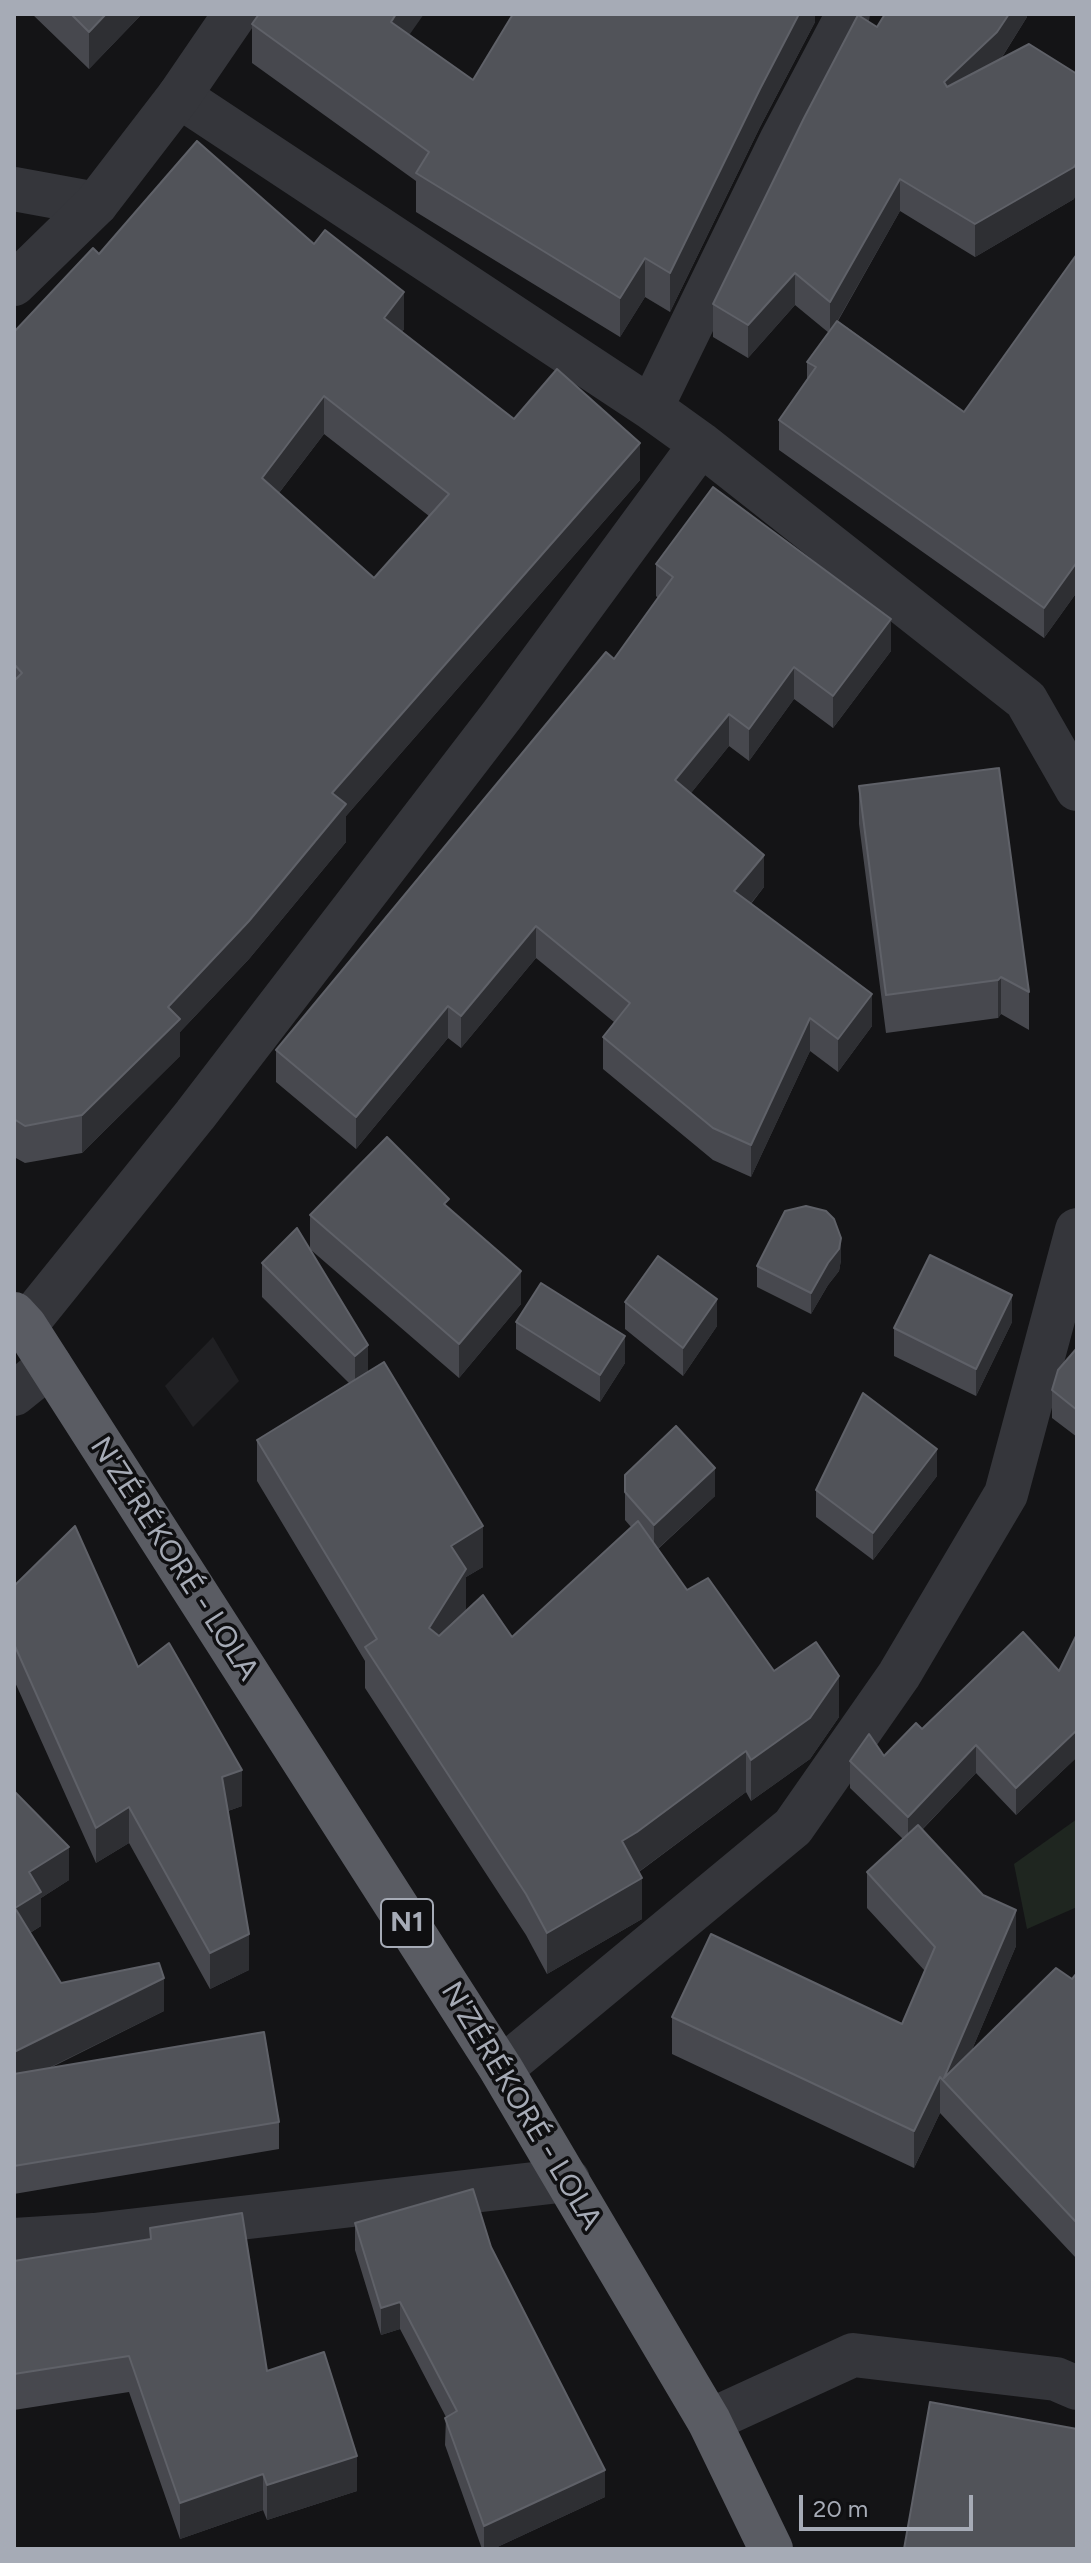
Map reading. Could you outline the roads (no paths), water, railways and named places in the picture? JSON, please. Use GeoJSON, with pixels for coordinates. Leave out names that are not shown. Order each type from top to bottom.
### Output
{"type":"FeatureCollection","features":[{"type":"Feature","properties":{"kind":"highway","name":"N'ZÉRÉKORÉ - LOLA"},"geometry":{"type":"LineString","coordinates":[[19,1320],[501,2069],[709,2421],[771,2549]]}},
{"type":"Feature","properties":{"kind":"street"},"geometry":{"type":"LineString","coordinates":[[14,284],[96,204],[179,96],[235,14]]}},
{"type":"Feature","properties":{"kind":"street"},"geometry":{"type":"LineString","coordinates":[[651,408],[782,139],[848,14]]}},
{"type":"Feature","properties":{"kind":"street"},"geometry":{"type":"LineString","coordinates":[[179,96],[701,444],[1026,700],[1077,789]]}},
{"type":"Feature","properties":{"kind":"street"},"geometry":{"type":"LineString","coordinates":[[14,189],[96,204]]}},
{"type":"Feature","properties":{"kind":"street"},"geometry":{"type":"LineString","coordinates":[[19,1320],[195,1115],[492,728],[701,444]]}},
{"type":"Feature","properties":{"kind":"street"},"geometry":{"type":"LineString","coordinates":[[501,2069],[793,1827],[899,1675],[1006,1494],[1077,1230]]}},
{"type":"Feature","properties":{"kind":"street"},"geometry":{"type":"LineString","coordinates":[[14,1394],[50,1365]]}},
{"type":"Feature","properties":{"kind":"street"},"geometry":{"type":"LineString","coordinates":[[14,2240],[94,2235],[568,2180]]}},
{"type":"Feature","properties":{"kind":"street"},"geometry":{"type":"LineString","coordinates":[[709,2421],[853,2355],[1070,2374]]}}]}
